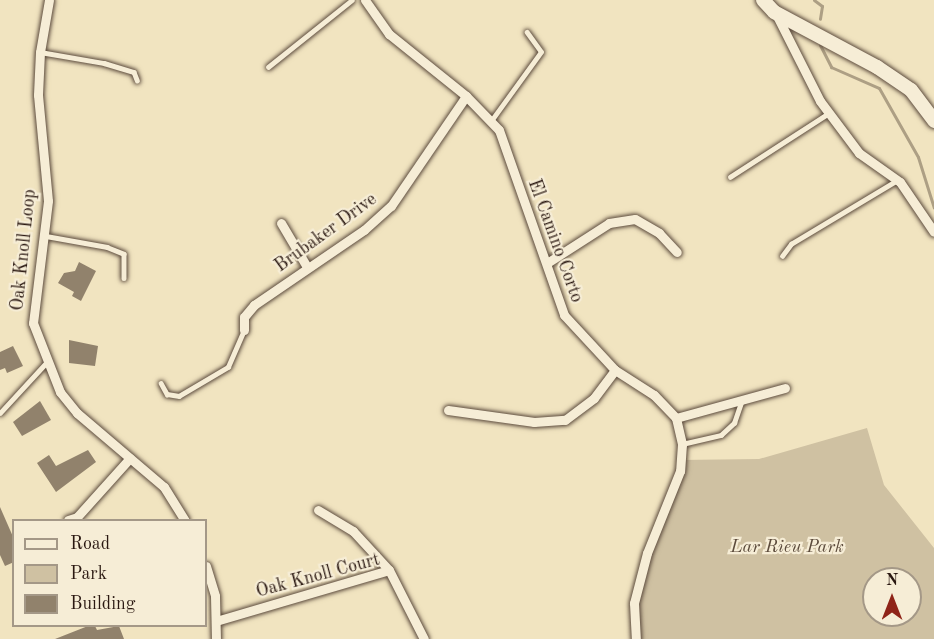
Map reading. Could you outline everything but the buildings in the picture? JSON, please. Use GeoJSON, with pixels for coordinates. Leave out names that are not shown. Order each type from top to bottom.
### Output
{"type":"FeatureCollection","features":[{"type":"Feature","properties":{"kind":"street","name":"Oak Knoll Loop"},"geometry":{"type":"LineString","coordinates":[[49,0],[40,52],[38,95],[48,166],[46,236],[33,308],[33,323],[46,363],[60,392],[77,413],[164,487],[184,519]]}},
{"type":"Feature","properties":{"kind":"street","name":"El Camino Corto"},"geometry":{"type":"LineString","coordinates":[[365,0],[389,34],[466,96],[500,129],[525,212],[547,263],[564,315],[615,370],[654,395],[676,417]]}},
{"type":"Feature","properties":{"kind":"street"},"geometry":{"type":"LineString","coordinates":[[763,0],[774,12],[829,113],[859,153],[897,180],[934,232]]}},
{"type":"Feature","properties":{"kind":"street"},"geometry":{"type":"LineString","coordinates":[[774,12],[877,67],[911,90],[934,121]]}},
{"type":"Feature","properties":{"kind":"street","name":"Brubaker Drive"},"geometry":{"type":"LineString","coordinates":[[244,330],[244,317],[255,305],[307,267],[364,230],[391,206],[466,96]]}},
{"type":"Feature","properties":{"kind":"street"},"geometry":{"type":"LineString","coordinates":[[547,263],[609,223],[636,219],[659,233],[677,252]]}},
{"type":"Feature","properties":{"kind":"street"},"geometry":{"type":"LineString","coordinates":[[280,223],[307,267]]}},
{"type":"Feature","properties":{"kind":"street"},"geometry":{"type":"LineString","coordinates":[[448,410],[534,422],[565,420],[594,398],[615,370]]}},
{"type":"Feature","properties":{"kind":"street"},"geometry":{"type":"LineString","coordinates":[[636,639],[634,603],[647,553],[680,471],[682,444],[676,417],[742,397],[785,388]]}},
{"type":"Feature","properties":{"kind":"street"},"geometry":{"type":"LineString","coordinates":[[71,519],[77,517],[130,458]]}},
{"type":"Feature","properties":{"kind":"street"},"geometry":{"type":"LineString","coordinates":[[318,510],[353,531],[389,570]]}},
{"type":"Feature","properties":{"kind":"street","name":"Oak Knoll Court"},"geometry":{"type":"LineString","coordinates":[[216,621],[389,570],[424,639]]}},
{"type":"Feature","properties":{"kind":"street"},"geometry":{"type":"LineString","coordinates":[[207,572],[216,621],[216,639]]}},
{"type":"Feature","properties":{"kind":"lane"},"geometry":{"type":"LineString","coordinates":[[268,67],[352,0]]}},
{"type":"Feature","properties":{"kind":"lane"},"geometry":{"type":"LineString","coordinates":[[491,121],[542,52],[527,33]]}},
{"type":"Feature","properties":{"kind":"lane"},"geometry":{"type":"LineString","coordinates":[[40,52],[104,63],[134,72],[137,80]]}},
{"type":"Feature","properties":{"kind":"lane"},"geometry":{"type":"LineString","coordinates":[[730,177],[829,113]]}},
{"type":"Feature","properties":{"kind":"lane"},"geometry":{"type":"LineString","coordinates":[[782,256],[791,244],[897,180]]}},
{"type":"Feature","properties":{"kind":"lane"},"geometry":{"type":"LineString","coordinates":[[46,236],[107,247],[124,254],[123,278]]}},
{"type":"Feature","properties":{"kind":"lane"},"geometry":{"type":"LineString","coordinates":[[161,384],[166,394],[179,396],[228,368],[244,330]]}},
{"type":"Feature","properties":{"kind":"lane"},"geometry":{"type":"LineString","coordinates":[[0,413],[46,363]]}},
{"type":"Feature","properties":{"kind":"lane"},"geometry":{"type":"LineString","coordinates":[[682,444],[721,435],[741,411],[742,397]]}},
{"type":"Feature","properties":{"kind":"green space","name":"Lar Rieu Park"},"geometry":{"type":"Polygon","coordinates":[[[867,428],[884,485],[934,548],[934,639],[636,639],[634,603],[679,460],[759,459],[867,428]]]}},
{"type":"Feature","properties":{"kind":"waterway"},"geometry":{"type":"LineString","coordinates":[[814,0],[822,6],[820,19]]}},
{"type":"Feature","properties":{"kind":"waterway"},"geometry":{"type":"LineString","coordinates":[[820,45],[831,67],[879,88],[918,157],[934,208]]}}]}
